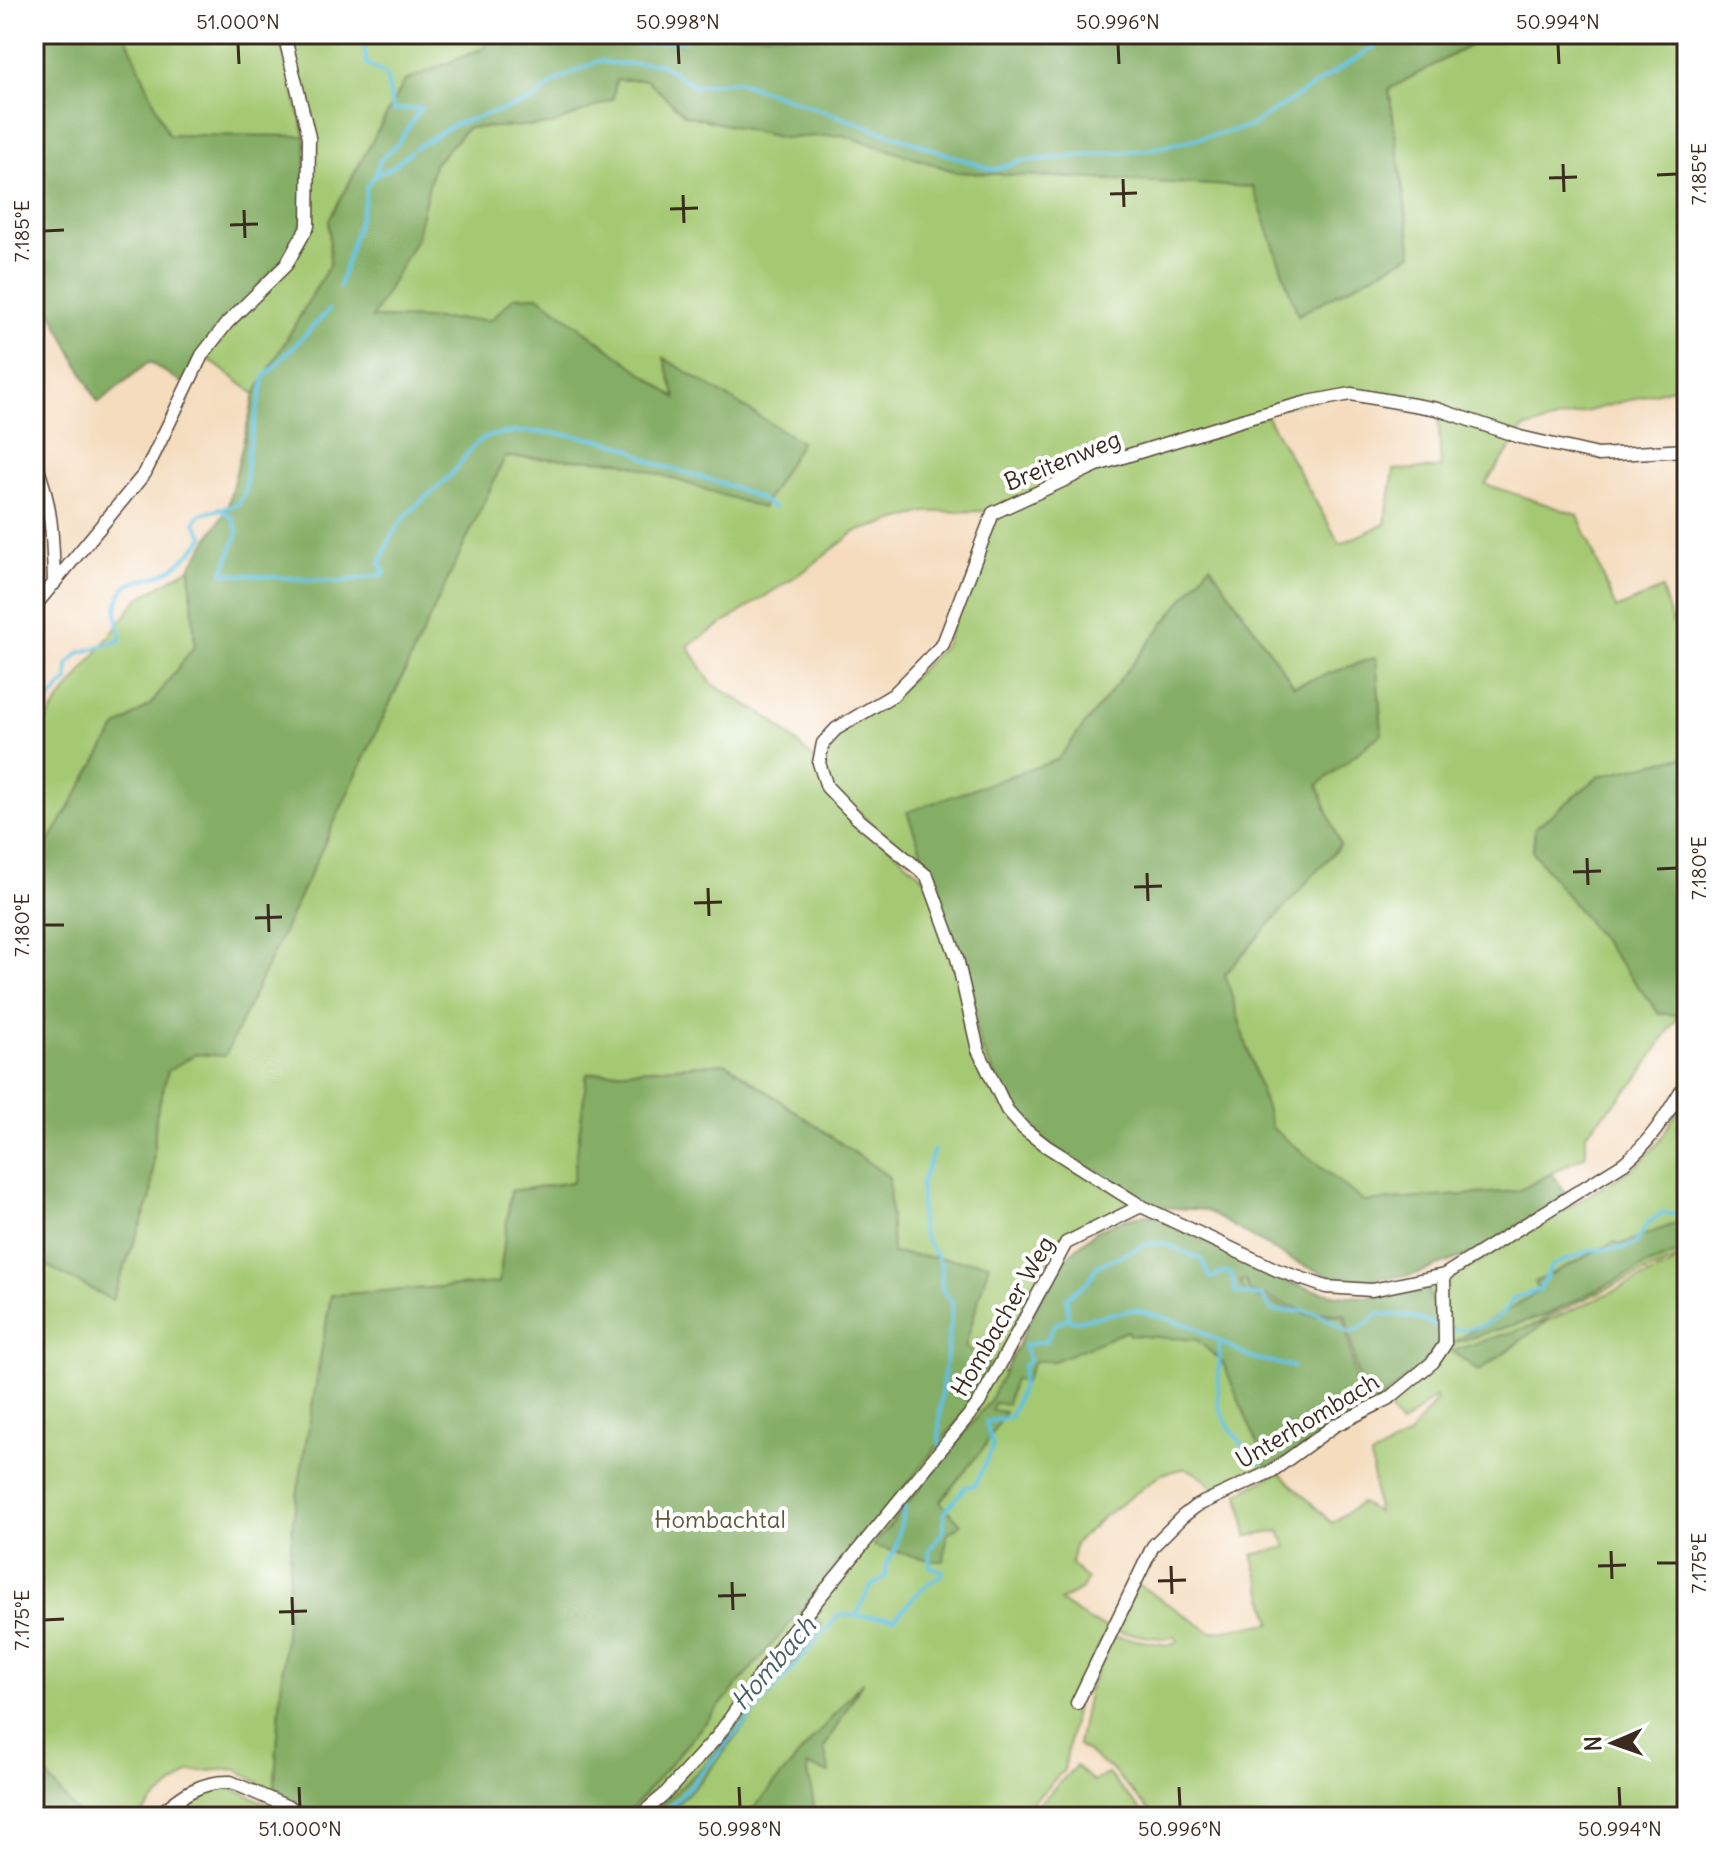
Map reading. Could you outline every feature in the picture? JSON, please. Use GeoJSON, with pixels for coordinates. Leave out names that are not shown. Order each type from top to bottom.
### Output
{"type":"FeatureCollection","features":[{"type":"Feature","properties":{"kind":"street"},"geometry":{"type":"LineString","coordinates":[[34,607],[145,473],[202,355],[227,323],[286,265],[308,226],[309,137],[284,34]]}},
{"type":"Feature","properties":{"kind":"street","name":"Breitenweg"},"geometry":{"type":"LineString","coordinates":[[1141,1206],[1046,1146],[1007,1110],[978,1050],[957,958],[927,876],[857,818],[827,787],[819,763],[823,743],[836,729],[893,695],[943,644],[993,513],[1097,465],[1252,417],[1351,394],[1437,409],[1520,437],[1598,455],[1687,450]]}},
{"type":"Feature","properties":{"kind":"street"},"geometry":{"type":"LineString","coordinates":[[34,459],[44,483],[53,526],[54,584]]}},
{"type":"Feature","properties":{"kind":"street"},"geometry":{"type":"LineString","coordinates":[[1141,1206],[1277,1270],[1326,1287],[1372,1290],[1444,1275],[1624,1163],[1643,1148],[1658,1130],[1687,1081]]}},
{"type":"Feature","properties":{"kind":"street","name":"Hombacher Weg"},"geometry":{"type":"LineString","coordinates":[[638,1817],[663,1796],[717,1737],[787,1637],[979,1403],[1066,1243],[1141,1206]]}},
{"type":"Feature","properties":{"kind":"street","name":"Unterhombach"},"geometry":{"type":"LineString","coordinates":[[1077,1703],[1153,1546],[1182,1517],[1196,1506],[1272,1471],[1334,1426],[1388,1399],[1433,1362],[1445,1344],[1444,1275]]}},
{"type":"Feature","properties":{"kind":"street"},"geometry":{"type":"LineString","coordinates":[[156,1817],[196,1787],[220,1781],[231,1782],[311,1817]]}},
{"type":"Feature","properties":{"kind":"green space"},"geometry":{"type":"Polygon","coordinates":[[[34,34],[125,34],[168,135],[305,136],[305,224],[284,263],[184,384],[149,362],[98,403],[34,279],[34,34]]]}},
{"type":"Feature","properties":{"kind":"green space"},"geometry":{"type":"Polygon","coordinates":[[[125,34],[279,34],[305,136],[168,135],[125,34]]]}},
{"type":"Feature","properties":{"kind":"green space"},"geometry":{"type":"Polygon","coordinates":[[[287,34],[490,34],[484,48],[405,81],[329,220],[330,264],[255,394],[204,356],[311,136],[287,34]]]}},
{"type":"Feature","properties":{"kind":"green space"},"geometry":{"type":"Polygon","coordinates":[[[490,34],[1491,34],[1389,89],[1412,254],[1298,315],[1253,187],[957,172],[843,135],[783,138],[685,115],[647,80],[616,80],[613,99],[552,125],[467,128],[434,164],[416,239],[372,318],[491,320],[514,297],[538,296],[676,398],[664,358],[801,442],[762,508],[619,461],[505,457],[225,1056],[195,1054],[168,1071],[156,1116],[151,1197],[112,1300],[34,1259],[34,867],[116,728],[151,704],[195,645],[190,568],[227,509],[255,394],[330,264],[329,220],[405,81],[484,48],[490,34]]]}},
{"type":"Feature","properties":{"kind":"green space"},"geometry":{"type":"Polygon","coordinates":[[[1491,34],[1687,34],[1687,384],[1523,429],[1520,434],[1350,391],[1251,415],[988,511],[925,512],[855,532],[807,569],[688,646],[711,683],[772,720],[817,762],[826,789],[925,879],[1138,1208],[1063,1235],[994,1365],[1008,1375],[1052,1285],[1273,1275],[1323,1296],[1373,1299],[1426,1286],[1467,1268],[1637,1166],[1660,1141],[1687,1094],[1687,1256],[1617,1284],[1549,1317],[1521,1335],[1479,1371],[1549,1320],[1687,1258],[1687,1817],[1155,1817],[1112,1770],[1078,1745],[1088,1692],[1109,1639],[1117,1637],[1168,1645],[1178,1641],[1175,1636],[1165,1639],[1120,1632],[1117,1625],[1137,1584],[1211,1632],[1272,1623],[1252,1555],[1287,1547],[1280,1531],[1247,1536],[1239,1493],[1279,1472],[1332,1523],[1361,1503],[1377,1512],[1371,1457],[1408,1436],[1437,1400],[1435,1397],[1401,1425],[1381,1398],[1265,1475],[1217,1493],[1204,1478],[1186,1468],[1162,1474],[1103,1517],[1075,1544],[1071,1564],[1087,1580],[1082,1589],[1060,1601],[1090,1621],[1108,1628],[1074,1697],[1070,1710],[1076,1705],[1064,1770],[1018,1817],[164,1817],[198,1792],[223,1787],[283,1811],[325,1418],[513,1305],[889,1185],[889,1177],[726,1063],[587,1074],[573,1182],[511,1191],[499,1283],[331,1295],[293,1520],[274,1793],[237,1769],[190,1772],[139,1817],[80,1817],[34,1760],[34,1259],[112,1300],[151,1197],[156,1116],[168,1071],[195,1054],[225,1055],[505,457],[619,461],[762,507],[665,358],[677,399],[538,296],[514,297],[492,320],[371,318],[416,239],[434,164],[467,128],[552,125],[616,80],[647,80],[685,115],[783,138],[843,135],[958,172],[1253,187],[1298,314],[1412,254],[1389,89],[1491,34]],[[890,1218],[884,1271],[989,1264],[891,1254],[890,1218]]]}},
{"type":"Feature","properties":{"kind":"green space"},"geometry":{"type":"Polygon","coordinates":[[[1438,412],[1518,438],[1485,484],[1578,515],[1616,609],[1662,589],[1672,623],[1687,599],[1687,758],[1600,776],[1535,828],[1533,852],[1659,1013],[1679,1015],[1635,1082],[1586,1133],[1586,1155],[1518,1191],[1364,1202],[1272,1128],[1225,974],[1340,845],[1317,785],[1382,733],[1376,658],[1294,686],[1210,565],[1057,760],[908,812],[930,875],[828,786],[821,764],[825,745],[837,730],[894,696],[945,645],[993,516],[1098,468],[1266,415],[1340,544],[1385,524],[1394,470],[1441,468],[1438,412]]]}},
{"type":"Feature","properties":{"kind":"green space"},"geometry":{"type":"Polygon","coordinates":[[[1210,565],[1294,686],[1376,657],[1382,733],[1318,785],[1340,845],[1225,974],[1272,1128],[1364,1202],[1518,1191],[1552,1173],[1566,1194],[1481,1250],[1413,1275],[1340,1281],[1290,1259],[1205,1210],[1146,1206],[1048,1144],[1012,1109],[982,1049],[930,875],[907,812],[1057,760],[1210,565]]]}},
{"type":"Feature","properties":{"kind":"green space"},"geometry":{"type":"Polygon","coordinates":[[[190,568],[195,645],[151,704],[116,729],[34,867],[34,740],[54,708],[138,599],[190,568]]]}},
{"type":"Feature","properties":{"kind":"green space"},"geometry":{"type":"Polygon","coordinates":[[[1687,758],[1687,1007],[1679,1015],[1659,1013],[1533,852],[1535,828],[1600,776],[1687,758]]]}},
{"type":"Feature","properties":{"kind":"green space","name":"Hombachtal"},"geometry":{"type":"Polygon","coordinates":[[[726,1063],[889,1177],[892,1253],[989,1263],[965,1347],[989,1363],[982,1391],[862,1539],[625,1817],[327,1817],[274,1793],[293,1520],[331,1295],[499,1283],[511,1191],[573,1182],[587,1074],[726,1063]]]}},
{"type":"Feature","properties":{"kind":"green space"},"geometry":{"type":"Polygon","coordinates":[[[1145,1215],[1160,1217],[1300,1286],[1348,1296],[1368,1296],[1427,1286],[1443,1346],[1365,1413],[1346,1314],[1307,1312],[1249,1291],[1245,1280],[1240,1281],[1246,1294],[1307,1315],[1344,1316],[1361,1414],[1268,1469],[1223,1363],[1197,1340],[1129,1335],[1127,1331],[1054,1361],[1034,1361],[1024,1383],[1014,1379],[1007,1404],[994,1403],[992,1410],[1005,1412],[985,1446],[940,1502],[961,1524],[947,1535],[944,1561],[873,1546],[989,1402],[1058,1264],[1096,1231],[1145,1215]]]}},
{"type":"Feature","properties":{"kind":"green space"},"geometry":{"type":"Polygon","coordinates":[[[1687,1219],[1687,1250],[1647,1265],[1546,1315],[1450,1344],[1539,1291],[1535,1282],[1615,1242],[1620,1245],[1687,1219]]]}},
{"type":"Feature","properties":{"kind":"green space"},"geometry":{"type":"Polygon","coordinates":[[[1549,1320],[1479,1371],[1452,1351],[1549,1320]]]}},
{"type":"Feature","properties":{"kind":"green space"},"geometry":{"type":"Polygon","coordinates":[[[814,1615],[823,1625],[706,1775],[664,1817],[648,1817],[708,1762],[732,1733],[747,1702],[814,1615]]]}},
{"type":"Feature","properties":{"kind":"green space"},"geometry":{"type":"Polygon","coordinates":[[[863,1681],[824,1748],[830,1773],[807,1766],[816,1817],[746,1817],[863,1681]]]}},
{"type":"Feature","properties":{"kind":"green space"},"geometry":{"type":"Polygon","coordinates":[[[34,1760],[80,1817],[34,1817],[34,1760]]]}},
{"type":"Feature","properties":{"kind":"green space"},"geometry":{"type":"Polygon","coordinates":[[[1076,1766],[1093,1781],[1108,1774],[1147,1817],[1026,1817],[1076,1766]]]}},
{"type":"Feature","properties":{"kind":"waterway"},"geometry":{"type":"LineString","coordinates":[[339,287],[365,200],[366,187],[375,176],[380,160],[399,142],[421,108],[393,110],[386,75],[367,64],[364,46],[356,34]]}},
{"type":"Feature","properties":{"kind":"waterway"},"geometry":{"type":"LineString","coordinates":[[636,45],[684,40],[689,34]]}},
{"type":"Feature","properties":{"kind":"waterway"},"geometry":{"type":"LineString","coordinates":[[415,148],[453,125],[532,101],[556,81],[598,61],[659,63],[695,86],[737,81],[993,170],[1022,161],[1147,150],[1249,127],[1380,43],[1430,34]]}},
{"type":"Feature","properties":{"kind":"waterway"},"geometry":{"type":"LineString","coordinates":[[376,175],[391,168],[410,152]]}},
{"type":"Feature","properties":{"kind":"waterway"},"geometry":{"type":"LineString","coordinates":[[34,725],[54,695],[68,681],[68,665],[79,653],[121,640],[117,609],[122,591],[133,583],[168,571],[190,553],[204,537],[195,523],[199,515],[239,504],[245,492],[248,450],[265,376],[329,310]]}},
{"type":"Feature","properties":{"kind":"waterway"},"geometry":{"type":"LineString","coordinates":[[219,508],[232,517],[238,533],[223,573],[340,582],[385,574],[380,564],[395,530],[451,475],[474,445],[491,436],[530,432],[614,443],[654,463],[747,493],[774,508]]}},
{"type":"Feature","properties":{"kind":"waterway"},"geometry":{"type":"LineString","coordinates":[[934,1150],[921,1184],[921,1231],[941,1264],[942,1290],[952,1301],[940,1409],[940,1446]]}},
{"type":"Feature","properties":{"kind":"waterway","name":"Hombach"},"geometry":{"type":"LineString","coordinates":[[1452,1330],[1488,1323],[1502,1313],[1513,1298],[1540,1290],[1551,1266],[1592,1250],[1624,1248],[1636,1243],[1648,1223],[1663,1213],[1687,1216]]}},
{"type":"Feature","properties":{"kind":"waterway","name":"Hombach"},"geometry":{"type":"LineString","coordinates":[[655,1817],[680,1797],[839,1615],[895,1618],[921,1590],[940,1577],[943,1571],[930,1567],[929,1550],[944,1530],[944,1513],[965,1487],[975,1485],[993,1447],[986,1422],[1010,1417],[1022,1386],[1023,1367],[1029,1361],[1024,1345],[1045,1342],[1054,1325],[1068,1318],[1067,1297],[1088,1282],[1097,1266],[1147,1244],[1164,1243],[1203,1260],[1211,1278],[1225,1272],[1231,1273],[1236,1293],[1262,1296],[1272,1311],[1313,1312],[1353,1332],[1378,1314],[1408,1316],[1439,1326]]}},
{"type":"Feature","properties":{"kind":"waterway"},"geometry":{"type":"LineString","coordinates":[[1068,1319],[1076,1321],[1132,1310],[1144,1312],[1191,1326],[1249,1357],[1293,1367]]}},
{"type":"Feature","properties":{"kind":"waterway"},"geometry":{"type":"LineString","coordinates":[[1219,1342],[1218,1400],[1223,1416],[1234,1434],[1260,1463]]}},
{"type":"Feature","properties":{"kind":"waterway"},"geometry":{"type":"LineString","coordinates":[[857,1614],[870,1587],[886,1577],[886,1564],[895,1551],[905,1504]]}}]}
